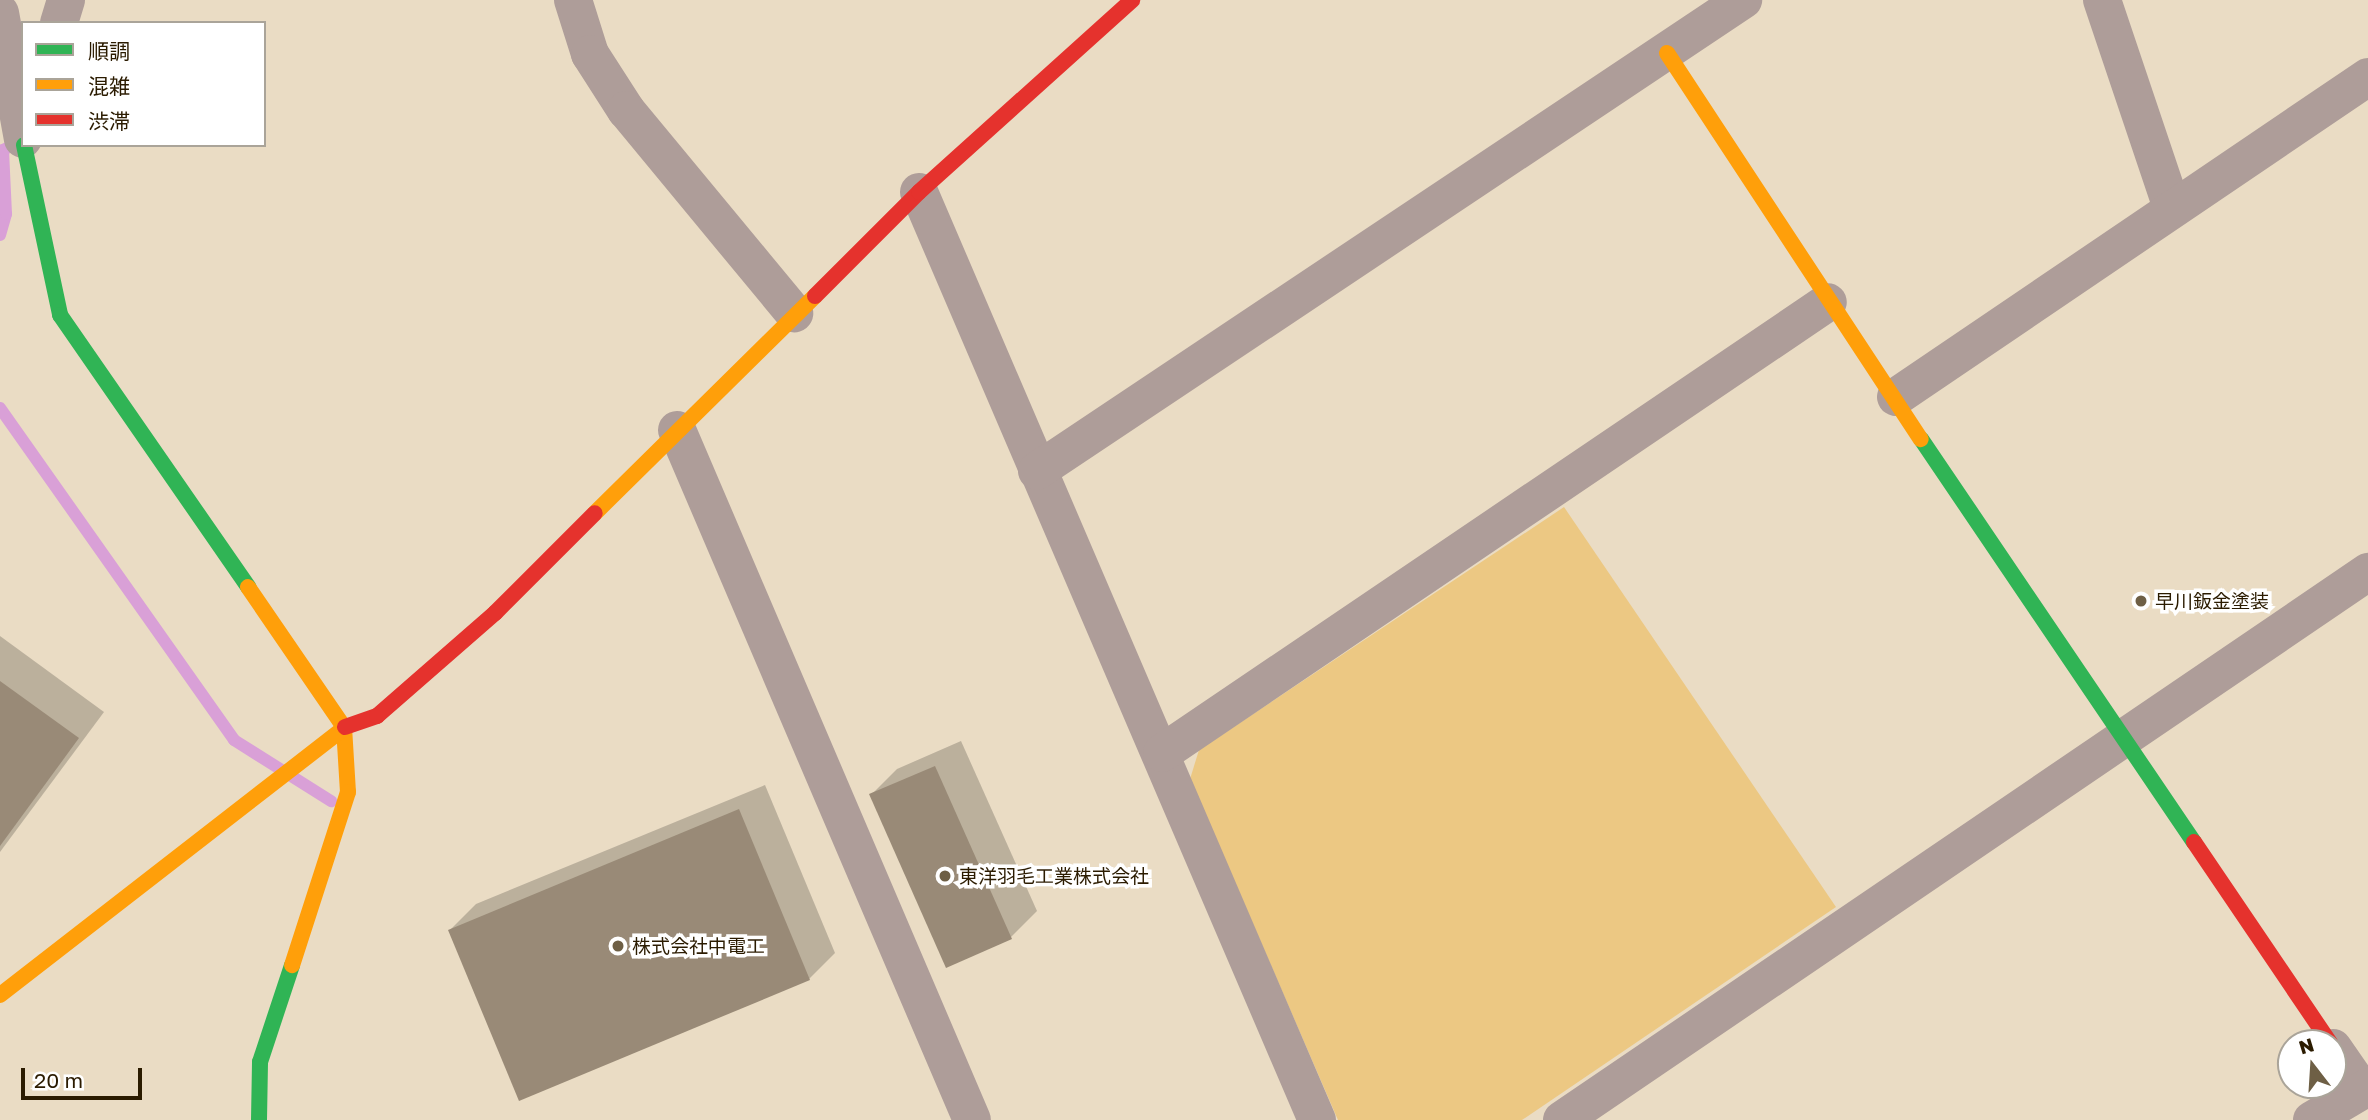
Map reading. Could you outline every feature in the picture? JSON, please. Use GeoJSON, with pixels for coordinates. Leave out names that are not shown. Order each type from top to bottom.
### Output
{"type":"FeatureCollection","features":[{"type":"Feature","properties":{"kind":"street"},"geometry":{"type":"LineString","coordinates":[[60,21],[66,0]]}},
{"type":"Feature","properties":{"kind":"street"},"geometry":{"type":"LineString","coordinates":[[572,0],[590,54],[626,110],[794,313]]}},
{"type":"Feature","properties":{"kind":"street"},"geometry":{"type":"LineString","coordinates":[[0,995],[344,726],[377,716],[495,613],[794,313],[919,192],[1132,0]]}},
{"type":"Feature","properties":{"kind":"street"},"geometry":{"type":"LineString","coordinates":[[1037,471],[1743,0]]}},
{"type":"Feature","properties":{"kind":"street"},"geometry":{"type":"LineString","coordinates":[[2102,0],[2172,208]]}},
{"type":"Feature","properties":{"kind":"street"},"geometry":{"type":"LineString","coordinates":[[0,13],[18,125]]}},
{"type":"Feature","properties":{"kind":"street"},"geometry":{"type":"LineString","coordinates":[[1667,53],[1828,302],[1896,397],[2320,1029]]}},
{"type":"Feature","properties":{"kind":"street"},"geometry":{"type":"LineString","coordinates":[[1896,397],[2368,78]]}},
{"type":"Feature","properties":{"kind":"street"},"geometry":{"type":"LineString","coordinates":[[23,147],[60,315],[344,726],[348,792],[260,1062],[259,1120]]}},
{"type":"Feature","properties":{"kind":"street"},"geometry":{"type":"LineString","coordinates":[[919,192],[1037,471],[1162,753],[1317,1120]]}},
{"type":"Feature","properties":{"kind":"street"},"geometry":{"type":"LineString","coordinates":[[1162,753],[1828,302]]}},
{"type":"Feature","properties":{"kind":"street"},"geometry":{"type":"LineString","coordinates":[[677,430],[972,1120]]}},
{"type":"Feature","properties":{"kind":"street"},"geometry":{"type":"LineString","coordinates":[[1562,1120],[2368,572]]}},
{"type":"Feature","properties":{"kind":"street"},"geometry":{"type":"LineString","coordinates":[[2312,1120],[2365,1088],[2347,1066]]}},
{"type":"Feature","properties":{"kind":"shaded area"},"geometry":{"type":"Polygon","coordinates":[[[1564,507],[1836,907],[1522,1120],[1338,1120],[1190,779],[1199,750],[1564,507]]]}},
{"type":"Feature","properties":{"kind":"building"},"geometry":{"type":"Polygon","coordinates":[[[0,681],[79,738],[0,846],[0,681]]]}},
{"type":"Feature","properties":{"kind":"building"},"geometry":{"type":"Polygon","coordinates":[[[935,766],[1012,939],[946,968],[869,794],[935,766]]]}},
{"type":"Feature","properties":{"kind":"building"},"geometry":{"type":"Polygon","coordinates":[[[739,809],[810,980],[519,1101],[448,930],[739,809]]]}},
{"type":"Feature","properties":{"kind":"waterway"},"geometry":{"type":"LineString","coordinates":[[0,235],[6,214],[3,150],[19,142]]}},
{"type":"Feature","properties":{"kind":"waterway"},"geometry":{"type":"LineString","coordinates":[[0,408],[234,740],[331,801]]}},
{"type":"Feature","properties":{"kind":"traffic: fast"},"geometry":{"type":"LineString","coordinates":[[24,147],[60,315],[248,587]]}},
{"type":"Feature","properties":{"kind":"traffic: fast"},"geometry":{"type":"LineString","coordinates":[[1921,439],[2194,842]]}},
{"type":"Feature","properties":{"kind":"traffic: fast"},"geometry":{"type":"LineString","coordinates":[[259,1120],[260,1062],[292,965]]}},
{"type":"Feature","properties":{"kind":"traffic: slow"},"geometry":{"type":"LineString","coordinates":[[1667,53],[1921,439]]}},
{"type":"Feature","properties":{"kind":"traffic: slow"},"geometry":{"type":"LineString","coordinates":[[595,513],[815,296]]}},
{"type":"Feature","properties":{"kind":"traffic: slow"},"geometry":{"type":"LineString","coordinates":[[248,587],[344,727],[348,792],[292,965]]}},
{"type":"Feature","properties":{"kind":"traffic: slow"},"geometry":{"type":"LineString","coordinates":[[0,995],[345,727]]}},
{"type":"Feature","properties":{"kind":"traffic: jam"},"geometry":{"type":"LineString","coordinates":[[815,296],[919,192],[1132,0]]}},
{"type":"Feature","properties":{"kind":"traffic: jam"},"geometry":{"type":"LineString","coordinates":[[345,727],[377,716],[495,613],[595,513]]}},
{"type":"Feature","properties":{"kind":"traffic: jam"},"geometry":{"type":"LineString","coordinates":[[2194,842],[2321,1029]]}},
{"type":"Feature","properties":{"kind":"place","name":"早川鈑金塗装"},"geometry":{"type":"Point","coordinates":[2141,601]}},
{"type":"Feature","properties":{"kind":"place","name":"東洋羽毛工業株式会社"},"geometry":{"type":"Point","coordinates":[945,876]}},
{"type":"Feature","properties":{"kind":"place","name":"株式会社中電工"},"geometry":{"type":"Point","coordinates":[618,946]}}]}
